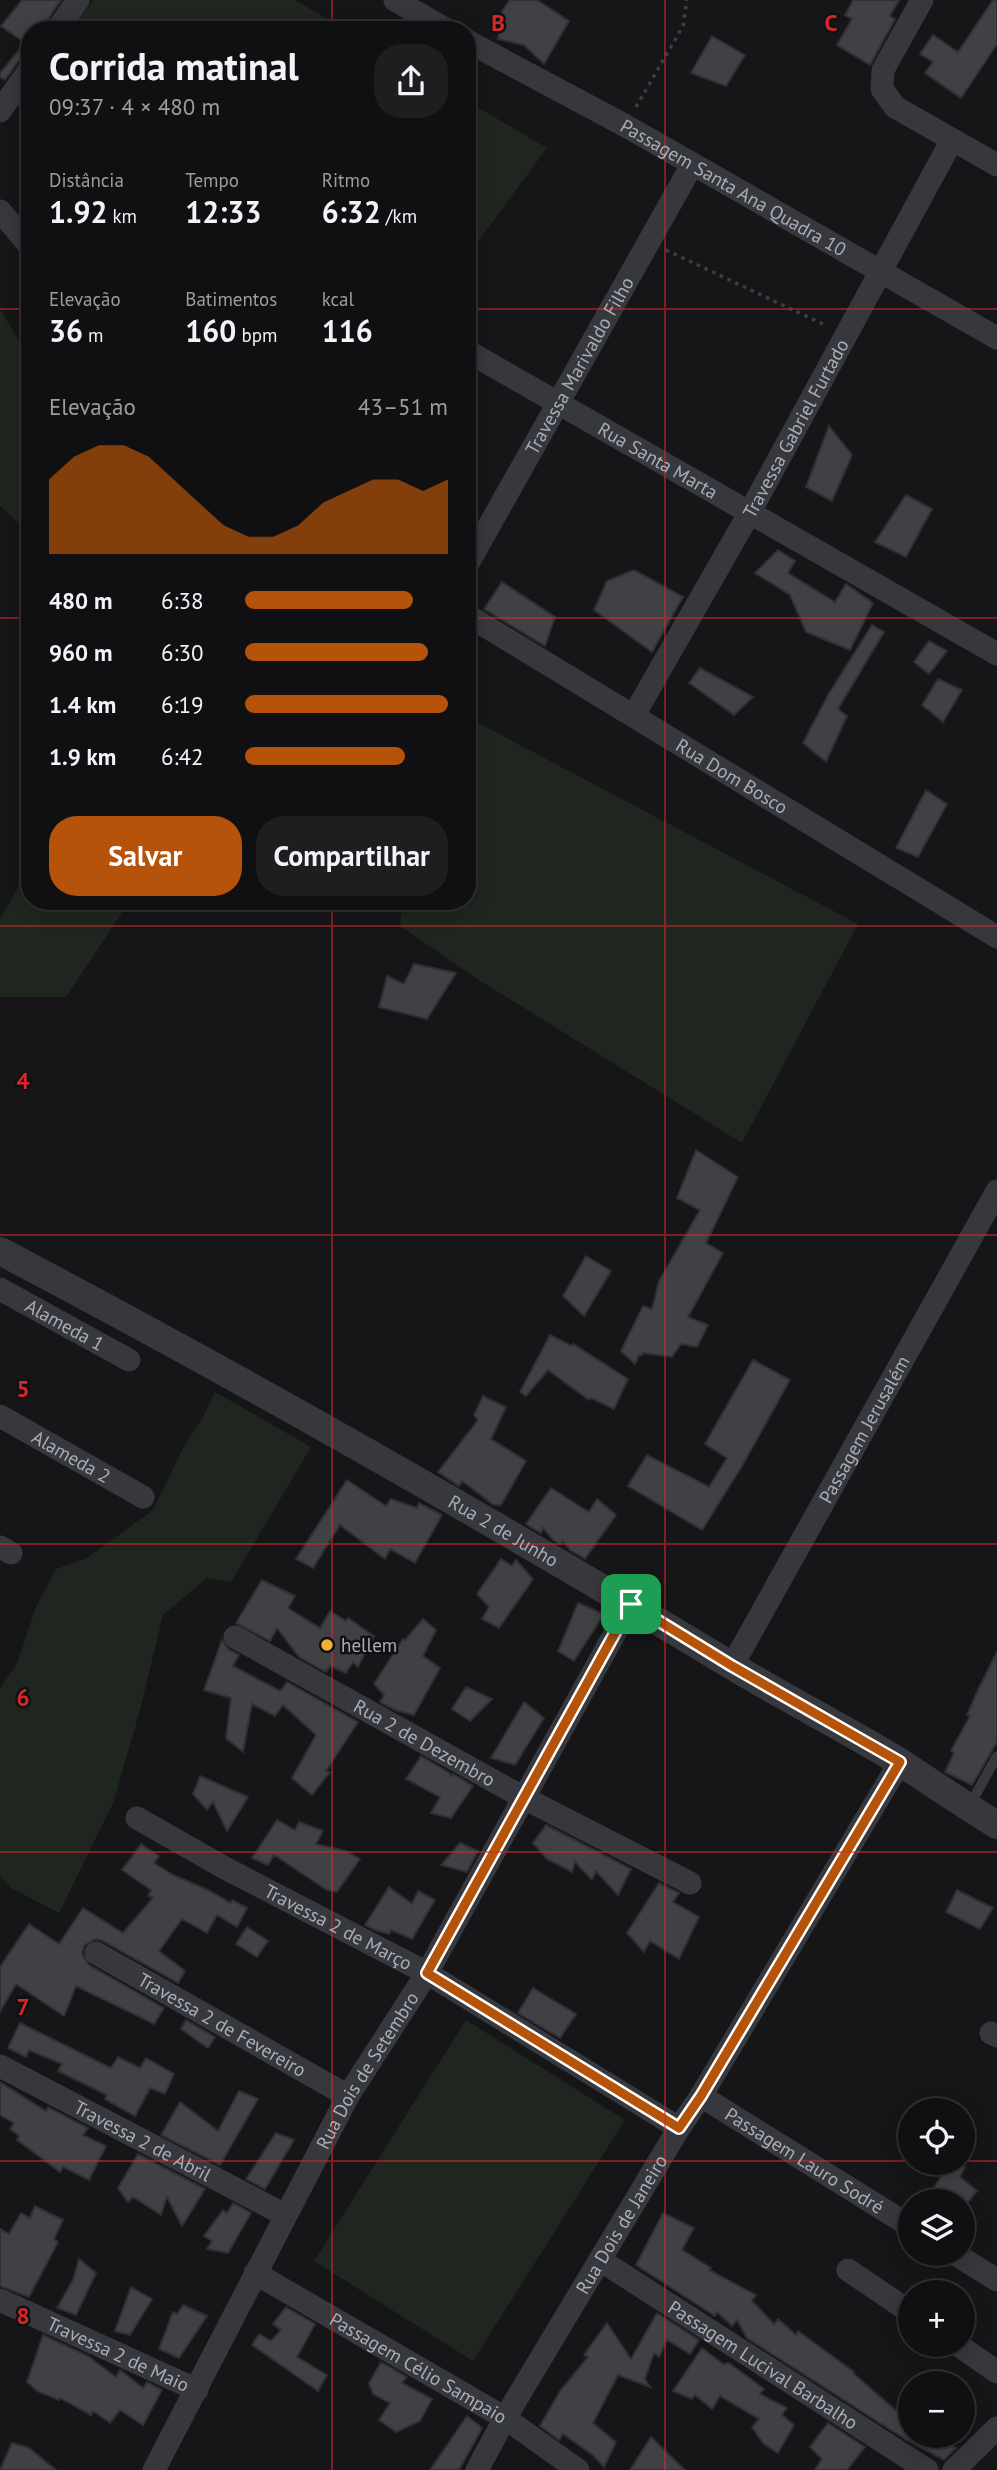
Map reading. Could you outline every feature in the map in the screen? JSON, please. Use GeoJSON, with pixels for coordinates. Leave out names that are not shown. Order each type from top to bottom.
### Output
{"type":"FeatureCollection","features":[{"type":"Feature","properties":{"kind":"street"},"geometry":{"type":"LineString","coordinates":[[63,21],[78,0]]}},
{"type":"Feature","properties":{"kind":"street"},"geometry":{"type":"LineString","coordinates":[[395,0],[420,7],[436,21]]}},
{"type":"Feature","properties":{"kind":"street"},"geometry":{"type":"LineString","coordinates":[[922,0],[883,69],[882,89],[895,107],[997,165]]}},
{"type":"Feature","properties":{"kind":"street","name":"Passagem Santa Ana Quadra 10"},"geometry":{"type":"LineString","coordinates":[[476,46],[626,126],[997,338]]}},
{"type":"Feature","properties":{"kind":"street"},"geometry":{"type":"LineString","coordinates":[[0,111],[21,95]]}},
{"type":"Feature","properties":{"kind":"street","name":"Travessa Gabriel Furtado"},"geometry":{"type":"LineString","coordinates":[[634,715],[750,512],[952,140]]}},
{"type":"Feature","properties":{"kind":"street","name":"Travessa Marivaldo Filho"},"geometry":{"type":"LineString","coordinates":[[476,549],[692,164]]}},
{"type":"Feature","properties":{"kind":"street"},"geometry":{"type":"LineString","coordinates":[[0,211],[21,236]]}},
{"type":"Feature","properties":{"kind":"street","name":"Rua Santa Marta"},"geometry":{"type":"LineString","coordinates":[[476,356],[997,653]]}},
{"type":"Feature","properties":{"kind":"street","name":"Rua Dom Bosco"},"geometry":{"type":"LineString","coordinates":[[476,620],[997,937]]}},
{"type":"Feature","properties":{"kind":"street","name":"Passagem Jerusalém"},"geometry":{"type":"LineString","coordinates":[[732,1666],[997,1191]]}},
{"type":"Feature","properties":{"kind":"street","name":"Rua 2 de Junho"},"geometry":{"type":"LineString","coordinates":[[0,1251],[408,1475],[900,1762],[997,1825]]}},
{"type":"Feature","properties":{"kind":"street","name":"Alameda 1"},"geometry":{"type":"LineString","coordinates":[[0,1289],[129,1360]]}},
{"type":"Feature","properties":{"kind":"street","name":"Alameda 2"},"geometry":{"type":"LineString","coordinates":[[0,1416],[143,1497]]}},
{"type":"Feature","properties":{"kind":"street","name":"Rua Dois de Setembro"},"geometry":{"type":"LineString","coordinates":[[154,2470],[348,2096],[427,1973],[631,1604]]}},
{"type":"Feature","properties":{"kind":"street","name":"Rua 2 de Dezembro"},"geometry":{"type":"LineString","coordinates":[[235,1637],[524,1798],[690,1883]]}},
{"type":"Feature","properties":{"kind":"street","name":"Rua Dois de Janeiro"},"geometry":{"type":"LineString","coordinates":[[477,2470],[505,2418],[900,1762]]}},
{"type":"Feature","properties":{"kind":"street","name":"Travessa 2 de Março"},"geometry":{"type":"LineString","coordinates":[[137,1818],[223,1867],[427,1973],[679,2128]]}},
{"type":"Feature","properties":{"kind":"street","name":"Travessa 2 de Fevereiro"},"geometry":{"type":"LineString","coordinates":[[96,1953],[348,2096]]}},
{"type":"Feature","properties":{"kind":"street","name":"Travessa 2 de Abril"},"geometry":{"type":"LineString","coordinates":[[0,2066],[285,2215]]}},
{"type":"Feature","properties":{"kind":"street","name":"Passagem Lauro Sodré"},"geometry":{"type":"LineString","coordinates":[[701,2096],[898,2219]]}},
{"type":"Feature","properties":{"kind":"street","name":"Passagem Lucival Barbalho"},"geometry":{"type":"LineString","coordinates":[[600,2260],[927,2470]]}},
{"type":"Feature","properties":{"kind":"street"},"geometry":{"type":"LineString","coordinates":[[974,2266],[997,2280]]}},
{"type":"Feature","properties":{"kind":"street"},"geometry":{"type":"LineString","coordinates":[[848,2270],[898,2304]]}},
{"type":"Feature","properties":{"kind":"street","name":"Passagem Célio Sampaio"},"geometry":{"type":"LineString","coordinates":[[255,2273],[505,2418],[578,2470]]}},
{"type":"Feature","properties":{"kind":"street","name":"Travessa 2 de Maio"},"geometry":{"type":"LineString","coordinates":[[0,2300],[197,2390]]}},
{"type":"Feature","properties":{"kind":"street"},"geometry":{"type":"LineString","coordinates":[[975,2357],[997,2372]]}},
{"type":"Feature","properties":{"kind":"street"},"geometry":{"type":"LineString","coordinates":[[954,2470],[997,2428]]}},
{"type":"Feature","properties":{"kind":"lane"},"geometry":{"type":"LineString","coordinates":[[969,1808],[997,1756]]}},
{"type":"Feature","properties":{"kind":"path"},"geometry":{"type":"LineString","coordinates":[[626,126],[683,26],[687,0]]}},
{"type":"Feature","properties":{"kind":"path"},"geometry":{"type":"LineString","coordinates":[[649,242],[846,335]]}},
{"type":"Feature","properties":{"kind":"shaded area"},"geometry":{"type":"Polygon","coordinates":[[[93,0],[295,0],[331,21],[78,21],[93,0]]]}},
{"type":"Feature","properties":{"kind":"shaded area"},"geometry":{"type":"Polygon","coordinates":[[[476,106],[547,148],[476,244],[476,106]]]}},
{"type":"Feature","properties":{"kind":"shaded area"},"geometry":{"type":"Polygon","coordinates":[[[0,309],[21,344],[21,525],[0,506],[0,309]]]}},
{"type":"Feature","properties":{"kind":"shaded area"},"geometry":{"type":"Polygon","coordinates":[[[476,722],[858,924],[742,1143],[479,980],[400,926],[401,910],[476,910],[476,722]]]}},
{"type":"Feature","properties":{"kind":"shaded area"},"geometry":{"type":"Polygon","coordinates":[[[21,883],[21,910],[124,910],[66,997],[0,997],[0,919],[21,883]]]}},
{"type":"Feature","properties":{"kind":"shaded area"},"geometry":{"type":"Polygon","coordinates":[[[215,1392],[311,1447],[231,1582],[207,1578],[163,1615],[139,1714],[113,1803],[59,1913],[11,1888],[0,1876],[0,1688],[17,1664],[36,1607],[56,1569],[87,1558],[153,1510],[184,1446],[202,1419],[215,1392]]]}},
{"type":"Feature","properties":{"kind":"shaded area"},"geometry":{"type":"Polygon","coordinates":[[[466,2020],[625,2120],[473,2361],[314,2261],[466,2020]]]}},
{"type":"Feature","properties":{"kind":"building"},"geometry":{"type":"Polygon","coordinates":[[[22,0],[61,0],[47,21],[21,21],[21,40],[1,26],[22,0]]]}},
{"type":"Feature","properties":{"kind":"building"},"geometry":{"type":"Polygon","coordinates":[[[510,0],[537,0],[569,21],[544,64],[524,45],[498,39],[502,11],[510,0]]]}},
{"type":"Feature","properties":{"kind":"building"},"geometry":{"type":"Polygon","coordinates":[[[853,0],[899,0],[890,16],[895,19],[870,65],[837,45],[852,19],[845,15],[853,0]]]}},
{"type":"Feature","properties":{"kind":"building"},"geometry":{"type":"Polygon","coordinates":[[[993,0],[997,0],[997,44],[961,98],[925,73],[933,62],[920,54],[933,35],[958,52],[993,0]]]}},
{"type":"Feature","properties":{"kind":"building"},"geometry":{"type":"Polygon","coordinates":[[[712,36],[745,55],[726,86],[691,73],[712,36]]]}},
{"type":"Feature","properties":{"kind":"building"},"geometry":{"type":"Polygon","coordinates":[[[21,48],[21,59],[5,80],[0,77],[0,73],[21,48]]]}},
{"type":"Feature","properties":{"kind":"building"},"geometry":{"type":"Polygon","coordinates":[[[829,426],[852,455],[832,501],[806,487],[829,426]]]}},
{"type":"Feature","properties":{"kind":"building"},"geometry":{"type":"Polygon","coordinates":[[[906,495],[932,509],[906,557],[875,542],[906,495]]]}},
{"type":"Feature","properties":{"kind":"building"},"geometry":{"type":"Polygon","coordinates":[[[778,550],[795,561],[788,573],[835,602],[846,584],[873,603],[850,650],[806,632],[790,595],[755,573],[778,550]]]}},
{"type":"Feature","properties":{"kind":"building"},"geometry":{"type":"Polygon","coordinates":[[[634,570],[683,597],[652,652],[594,610],[607,581],[634,570]]]}},
{"type":"Feature","properties":{"kind":"building"},"geometry":{"type":"Polygon","coordinates":[[[502,582],[555,617],[545,646],[484,609],[502,582]]]}},
{"type":"Feature","properties":{"kind":"building"},"geometry":{"type":"Polygon","coordinates":[[[872,625],[884,632],[838,709],[847,716],[826,762],[803,743],[828,695],[872,625]]]}},
{"type":"Feature","properties":{"kind":"building"},"geometry":{"type":"Polygon","coordinates":[[[929,641],[947,651],[929,674],[914,662],[929,641]]]}},
{"type":"Feature","properties":{"kind":"building"},"geometry":{"type":"Polygon","coordinates":[[[700,668],[753,697],[734,715],[689,683],[700,668]]]}},
{"type":"Feature","properties":{"kind":"building"},"geometry":{"type":"Polygon","coordinates":[[[938,679],[962,690],[943,722],[922,705],[938,679]]]}},
{"type":"Feature","properties":{"kind":"building"},"geometry":{"type":"Polygon","coordinates":[[[926,790],[947,804],[918,857],[896,848],[926,790]]]}},
{"type":"Feature","properties":{"kind":"building"},"geometry":{"type":"Polygon","coordinates":[[[414,964],[456,973],[427,1019],[379,1007],[387,976],[404,984],[414,964]]]}},
{"type":"Feature","properties":{"kind":"building"},"geometry":{"type":"Polygon","coordinates":[[[696,1150],[738,1177],[706,1243],[723,1253],[688,1317],[708,1325],[697,1347],[681,1344],[672,1357],[643,1353],[635,1364],[621,1351],[643,1306],[652,1309],[659,1281],[700,1210],[677,1198],[696,1150]]]}},
{"type":"Feature","properties":{"kind":"building"},"geometry":{"type":"Polygon","coordinates":[[[586,1256],[611,1271],[584,1316],[563,1296],[586,1256]]]}},
{"type":"Feature","properties":{"kind":"building"},"geometry":{"type":"Polygon","coordinates":[[[550,1335],[572,1346],[573,1344],[628,1379],[614,1409],[591,1398],[589,1400],[548,1370],[526,1396],[520,1392],[550,1335]]]}},
{"type":"Feature","properties":{"kind":"building"},"geometry":{"type":"Polygon","coordinates":[[[753,1360],[790,1380],[742,1466],[702,1530],[628,1486],[647,1455],[709,1487],[727,1458],[705,1444],[753,1360]]]}},
{"type":"Feature","properties":{"kind":"building"},"geometry":{"type":"Polygon","coordinates":[[[483,1396],[506,1407],[491,1439],[526,1461],[501,1505],[494,1505],[462,1481],[459,1486],[438,1472],[478,1420],[474,1415],[483,1396]]]}},
{"type":"Feature","properties":{"kind":"building"},"geometry":{"type":"Polygon","coordinates":[[[347,1480],[386,1506],[391,1499],[417,1508],[419,1503],[442,1515],[415,1563],[390,1549],[385,1559],[340,1525],[313,1568],[296,1559],[347,1480]]]}},
{"type":"Feature","properties":{"kind":"building"},"geometry":{"type":"Polygon","coordinates":[[[551,1488],[589,1512],[597,1499],[616,1515],[585,1559],[570,1550],[563,1541],[560,1544],[553,1540],[543,1528],[541,1533],[526,1524],[551,1488]]]}},
{"type":"Feature","properties":{"kind":"building"},"geometry":{"type":"Polygon","coordinates":[[[501,1559],[512,1566],[516,1560],[533,1579],[499,1628],[482,1619],[489,1607],[477,1594],[501,1559]]]}},
{"type":"Feature","properties":{"kind":"building"},"geometry":{"type":"Polygon","coordinates":[[[262,1580],[295,1596],[288,1608],[320,1628],[330,1611],[346,1621],[348,1618],[374,1636],[358,1667],[353,1662],[346,1673],[330,1666],[326,1672],[299,1657],[277,1628],[270,1641],[236,1623],[262,1580]]]}},
{"type":"Feature","properties":{"kind":"building"},"geometry":{"type":"Polygon","coordinates":[[[578,1603],[604,1614],[574,1661],[558,1651],[578,1603]]]}},
{"type":"Feature","properties":{"kind":"building"},"geometry":{"type":"Polygon","coordinates":[[[423,1619],[436,1630],[423,1656],[440,1668],[414,1715],[395,1710],[380,1702],[384,1695],[374,1684],[403,1639],[405,1640],[423,1619]]]}},
{"type":"Feature","properties":{"kind":"building"},"geometry":{"type":"Polygon","coordinates":[[[222,1640],[228,1649],[239,1655],[233,1666],[280,1691],[287,1682],[358,1722],[326,1771],[330,1772],[312,1795],[292,1778],[316,1735],[283,1705],[275,1716],[252,1704],[243,1752],[226,1738],[231,1698],[204,1690],[222,1640]]]}},
{"type":"Feature","properties":{"kind":"building"},"geometry":{"type":"Polygon","coordinates":[[[997,1652],[997,1742],[972,1785],[945,1772],[954,1753],[951,1751],[970,1716],[967,1715],[997,1652]]]}},
{"type":"Feature","properties":{"kind":"building"},"geometry":{"type":"Polygon","coordinates":[[[466,1687],[492,1699],[470,1721],[452,1709],[466,1687]]]}},
{"type":"Feature","properties":{"kind":"building"},"geometry":{"type":"Polygon","coordinates":[[[524,1702],[544,1718],[515,1765],[491,1758],[524,1702]]]}},
{"type":"Feature","properties":{"kind":"building"},"geometry":{"type":"Polygon","coordinates":[[[421,1756],[473,1786],[451,1818],[431,1813],[440,1797],[406,1779],[421,1756]]]}},
{"type":"Feature","properties":{"kind":"building"},"geometry":{"type":"Polygon","coordinates":[[[200,1776],[248,1797],[227,1831],[213,1802],[207,1810],[193,1794],[200,1776]]]}},
{"type":"Feature","properties":{"kind":"building"},"geometry":{"type":"Polygon","coordinates":[[[277,1820],[295,1830],[299,1822],[323,1831],[316,1844],[346,1851],[360,1859],[337,1892],[327,1890],[274,1855],[268,1865],[252,1858],[277,1820]]]}},
{"type":"Feature","properties":{"kind":"building"},"geometry":{"type":"Polygon","coordinates":[[[546,1825],[631,1869],[618,1895],[596,1871],[592,1880],[575,1862],[572,1872],[547,1859],[533,1843],[546,1825]]]}},
{"type":"Feature","properties":{"kind":"building"},"geometry":{"type":"Polygon","coordinates":[[[460,1843],[478,1851],[467,1872],[441,1865],[460,1843]]]}},
{"type":"Feature","properties":{"kind":"building"},"geometry":{"type":"Polygon","coordinates":[[[141,1844],[159,1856],[154,1863],[173,1875],[247,1908],[237,1927],[217,1915],[207,1933],[182,1919],[159,1951],[185,1971],[178,1983],[103,1941],[95,1939],[84,1946],[82,1954],[89,1965],[164,2008],[154,2024],[76,1986],[64,2016],[16,1984],[0,2012],[0,1967],[29,1924],[59,1944],[83,1908],[123,1933],[153,1898],[148,1896],[151,1890],[122,1870],[141,1844]]]}},
{"type":"Feature","properties":{"kind":"building"},"geometry":{"type":"Polygon","coordinates":[[[659,1883],[679,1893],[673,1902],[699,1917],[679,1959],[650,1941],[644,1952],[627,1933],[659,1883]]]}},
{"type":"Feature","properties":{"kind":"building"},"geometry":{"type":"Polygon","coordinates":[[[389,1887],[412,1904],[418,1891],[435,1900],[412,1939],[391,1930],[389,1934],[365,1925],[389,1887]]]}},
{"type":"Feature","properties":{"kind":"building"},"geometry":{"type":"Polygon","coordinates":[[[957,1890],[993,1908],[980,1929],[946,1912],[957,1890]]]}},
{"type":"Feature","properties":{"kind":"building"},"geometry":{"type":"Polygon","coordinates":[[[247,1927],[268,1941],[257,1957],[236,1944],[247,1927]]]}},
{"type":"Feature","properties":{"kind":"building"},"geometry":{"type":"Polygon","coordinates":[[[533,1988],[576,2014],[560,2038],[518,2013],[533,1988]]]}},
{"type":"Feature","properties":{"kind":"building"},"geometry":{"type":"Polygon","coordinates":[[[186,2020],[215,2037],[208,2048],[181,2029],[186,2020]]]}},
{"type":"Feature","properties":{"kind":"building"},"geometry":{"type":"Polygon","coordinates":[[[20,2023],[111,2068],[118,2057],[140,2068],[146,2058],[174,2074],[165,2094],[150,2088],[135,2116],[105,2099],[107,2095],[58,2071],[62,2064],[29,2050],[26,2057],[8,2048],[20,2023]]]}},
{"type":"Feature","properties":{"kind":"building"},"geometry":{"type":"Polygon","coordinates":[[[0,2082],[46,2111],[48,2107],[88,2128],[83,2135],[106,2146],[89,2180],[63,2167],[60,2172],[17,2140],[19,2136],[10,2129],[14,2123],[0,2115],[0,2082]]]}},
{"type":"Feature","properties":{"kind":"building"},"geometry":{"type":"Polygon","coordinates":[[[239,2091],[258,2099],[220,2165],[161,2135],[180,2102],[218,2131],[239,2091]]]}},
{"type":"Feature","properties":{"kind":"building"},"geometry":{"type":"Polygon","coordinates":[[[276,2133],[294,2140],[265,2189],[246,2179],[276,2133]]]}},
{"type":"Feature","properties":{"kind":"building"},"geometry":{"type":"Polygon","coordinates":[[[138,2154],[205,2189],[182,2226],[167,2197],[161,2215],[133,2197],[128,2202],[118,2188],[138,2154]]]}},
{"type":"Feature","properties":{"kind":"building"},"geometry":{"type":"Polygon","coordinates":[[[942,2175],[961,2175],[960,2177],[975,2189],[933,2189],[942,2175]]]}},
{"type":"Feature","properties":{"kind":"building"},"geometry":{"type":"Polygon","coordinates":[[[233,2203],[251,2213],[228,2253],[207,2249],[212,2241],[204,2236],[223,2210],[227,2213],[233,2203]]]}},
{"type":"Feature","properties":{"kind":"building"},"geometry":{"type":"Polygon","coordinates":[[[35,2206],[63,2220],[54,2239],[58,2242],[29,2297],[0,2286],[0,2229],[9,2234],[21,2213],[30,2218],[35,2206]]]}},
{"type":"Feature","properties":{"kind":"building"},"geometry":{"type":"Polygon","coordinates":[[[663,2213],[694,2228],[682,2250],[711,2268],[709,2270],[756,2295],[752,2301],[774,2324],[778,2319],[796,2335],[798,2331],[854,2372],[898,2412],[898,2435],[747,2338],[737,2320],[732,2326],[717,2312],[715,2316],[636,2265],[663,2213]]]}},
{"type":"Feature","properties":{"kind":"building"},"geometry":{"type":"Polygon","coordinates":[[[79,2259],[96,2273],[76,2315],[57,2308],[73,2280],[79,2259]]]}},
{"type":"Feature","properties":{"kind":"building"},"geometry":{"type":"Polygon","coordinates":[[[131,2287],[152,2299],[130,2335],[115,2331],[131,2287]]]}},
{"type":"Feature","properties":{"kind":"building"},"geometry":{"type":"Polygon","coordinates":[[[183,2305],[207,2316],[179,2358],[159,2349],[173,2312],[177,2314],[183,2305]]]}},
{"type":"Feature","properties":{"kind":"building"},"geometry":{"type":"Polygon","coordinates":[[[286,2307],[315,2324],[297,2357],[327,2375],[318,2391],[252,2345],[259,2334],[271,2341],[281,2330],[273,2324],[286,2307]]]}},
{"type":"Feature","properties":{"kind":"building"},"geometry":{"type":"Polygon","coordinates":[[[657,2313],[699,2340],[690,2354],[667,2340],[659,2357],[654,2353],[645,2379],[650,2387],[618,2375],[593,2423],[616,2442],[604,2467],[594,2456],[563,2434],[559,2440],[540,2426],[560,2391],[588,2357],[584,2355],[607,2323],[631,2359],[657,2313]]]}},
{"type":"Feature","properties":{"kind":"building"},"geometry":{"type":"Polygon","coordinates":[[[43,2335],[88,2356],[116,2377],[120,2370],[143,2388],[147,2382],[162,2390],[143,2425],[120,2410],[110,2423],[93,2411],[91,2415],[60,2398],[59,2400],[37,2391],[27,2382],[43,2335]]]}},
{"type":"Feature","properties":{"kind":"building"},"geometry":{"type":"Polygon","coordinates":[[[702,2348],[723,2364],[729,2363],[764,2389],[760,2394],[787,2408],[782,2415],[794,2425],[778,2453],[763,2443],[752,2427],[759,2419],[720,2396],[712,2409],[695,2395],[692,2399],[673,2391],[702,2348]]]}},
{"type":"Feature","properties":{"kind":"building"},"geometry":{"type":"Polygon","coordinates":[[[381,2362],[407,2377],[402,2383],[432,2399],[420,2421],[396,2432],[379,2420],[390,2403],[373,2394],[369,2383],[381,2362]]]}},
{"type":"Feature","properties":{"kind":"building"},"geometry":{"type":"Polygon","coordinates":[[[467,2416],[482,2428],[459,2470],[430,2470],[467,2416]]]}},
{"type":"Feature","properties":{"kind":"building"},"geometry":{"type":"Polygon","coordinates":[[[828,2423],[865,2447],[847,2470],[815,2470],[822,2459],[810,2447],[828,2423]]]}},
{"type":"Feature","properties":{"kind":"building"},"geometry":{"type":"Polygon","coordinates":[[[651,2437],[685,2470],[630,2470],[651,2437]]]}},
{"type":"Feature","properties":{"kind":"building"},"geometry":{"type":"Polygon","coordinates":[[[12,2443],[29,2448],[56,2470],[0,2470],[12,2443]]]}},
{"type":"Feature","properties":{"kind":"building"},"geometry":{"type":"Polygon","coordinates":[[[922,2448],[956,2448],[944,2460],[922,2448]]]}},
{"type":"Feature","properties":{"kind":"place","name":"hellem"},"geometry":{"type":"Point","coordinates":[327,1645]}},
{"type":"Feature","properties":{"kind":"route"},"geometry":{"type":"LineString","coordinates":[[631,1604],[732,1666],[900,1762],[701,2096],[679,2128],[427,1973],[631,1604]]}}]}
